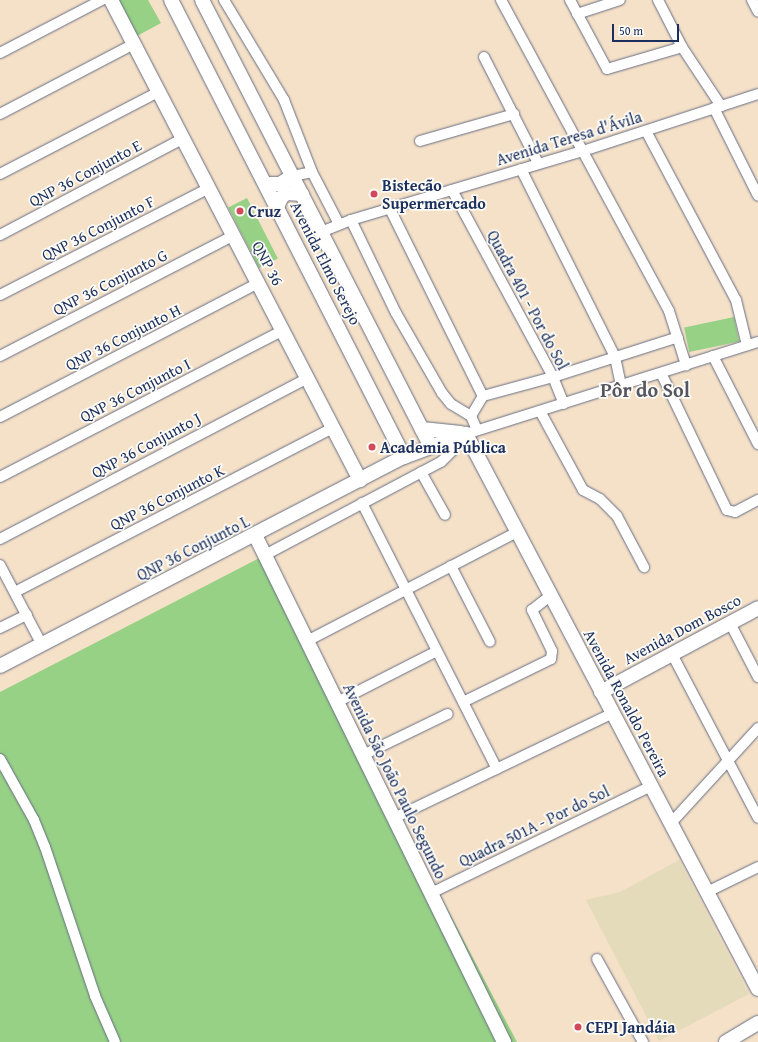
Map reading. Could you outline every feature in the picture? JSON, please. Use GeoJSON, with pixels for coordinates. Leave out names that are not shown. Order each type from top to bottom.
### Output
{"type":"FeatureCollection","features":[{"type":"Feature","properties":{"kind":"street"},"geometry":{"type":"LineString","coordinates":[[0,53],[102,0]]}},
{"type":"Feature","properties":{"kind":"street","name":"QNP 36"},"geometry":{"type":"LineString","coordinates":[[111,0],[259,283],[306,379],[360,480]]}},
{"type":"Feature","properties":{"kind":"street","name":"Avenida Elmo Serejo"},"geometry":{"type":"LineString","coordinates":[[171,0],[278,205],[404,457]]}},
{"type":"Feature","properties":{"kind":"street","name":"Avenida Elmo Serejo"},"geometry":{"type":"LineString","coordinates":[[202,0],[430,446]]}},
{"type":"Feature","properties":{"kind":"street"},"geometry":{"type":"LineString","coordinates":[[224,0],[284,100],[312,172],[339,224]]}},
{"type":"Feature","properties":{"kind":"street"},"geometry":{"type":"LineString","coordinates":[[501,0],[669,312],[686,365]]}},
{"type":"Feature","properties":{"kind":"street"},"geometry":{"type":"LineString","coordinates":[[570,0],[607,69],[682,47]]}},
{"type":"Feature","properties":{"kind":"street"},"geometry":{"type":"LineString","coordinates":[[577,14],[620,0]]}},
{"type":"Feature","properties":{"kind":"street"},"geometry":{"type":"LineString","coordinates":[[658,0],[682,47],[718,107],[758,196]]}},
{"type":"Feature","properties":{"kind":"street"},"geometry":{"type":"LineString","coordinates":[[752,0],[758,12]]}},
{"type":"Feature","properties":{"kind":"street"},"geometry":{"type":"LineString","coordinates":[[0,114],[134,44]]}},
{"type":"Feature","properties":{"kind":"street"},"geometry":{"type":"LineString","coordinates":[[484,57],[538,163]]}},
{"type":"Feature","properties":{"kind":"street"},"geometry":{"type":"LineString","coordinates":[[0,174],[158,92]]}},
{"type":"Feature","properties":{"kind":"street","name":"Avenida Teresa d'Ávila"},"geometry":{"type":"LineString","coordinates":[[321,232],[351,220],[538,163],[583,151],[758,94]]}},
{"type":"Feature","properties":{"kind":"street"},"geometry":{"type":"LineString","coordinates":[[420,141],[514,114]]}},
{"type":"Feature","properties":{"kind":"street"},"geometry":{"type":"LineString","coordinates":[[646,131],[733,295],[747,345]]}},
{"type":"Feature","properties":{"kind":"street","name":"QNP 36 Conjunto E"},"geometry":{"type":"LineString","coordinates":[[0,235],[184,138]]}},
{"type":"Feature","properties":{"kind":"street"},"geometry":{"type":"LineString","coordinates":[[521,169],[615,356],[621,386]]}},
{"type":"Feature","properties":{"kind":"street"},"geometry":{"type":"LineString","coordinates":[[266,184],[280,184],[293,176],[312,172]]}},
{"type":"Feature","properties":{"kind":"street","name":"QNP 36 Conjunto F"},"geometry":{"type":"LineString","coordinates":[[0,295],[209,188]]}},
{"type":"Feature","properties":{"kind":"street","name":"Quadra 401 - Por do Sol"},"geometry":{"type":"LineString","coordinates":[[452,190],[553,378],[564,404]]}},
{"type":"Feature","properties":{"kind":"street"},"geometry":{"type":"LineString","coordinates":[[278,205],[280,198],[286,193],[302,194]]}},
{"type":"Feature","properties":{"kind":"street"},"geometry":{"type":"LineString","coordinates":[[390,209],[483,396]]}},
{"type":"Feature","properties":{"kind":"street"},"geometry":{"type":"LineString","coordinates":[[351,220],[396,313],[442,393],[451,404],[471,416]]}},
{"type":"Feature","properties":{"kind":"street","name":"QNP 36 Conjunto G"},"geometry":{"type":"LineString","coordinates":[[0,356],[234,235]]}},
{"type":"Feature","properties":{"kind":"street","name":"QNP 36 Conjunto H"},"geometry":{"type":"LineString","coordinates":[[0,418],[259,283]]}},
{"type":"Feature","properties":{"kind":"street","name":"QNP 36 Conjunto I"},"geometry":{"type":"LineString","coordinates":[[0,477],[283,330]]}},
{"type":"Feature","properties":{"kind":"street"},"geometry":{"type":"LineString","coordinates":[[265,555],[441,462],[467,433],[471,416],[483,396],[553,378],[615,356],[678,337]]}},
{"type":"Feature","properties":{"kind":"street"},"geometry":{"type":"LineString","coordinates":[[422,429],[467,433],[564,404],[758,342]]}},
{"type":"Feature","properties":{"kind":"street"},"geometry":{"type":"LineString","coordinates":[[713,356],[758,444]]}},
{"type":"Feature","properties":{"kind":"street"},"geometry":{"type":"LineString","coordinates":[[661,373],[725,507],[729,511],[735,512],[758,500]]}},
{"type":"Feature","properties":{"kind":"street","name":"QNP 36 Conjunto J"},"geometry":{"type":"LineString","coordinates":[[0,539],[306,379]]}},
{"type":"Feature","properties":{"kind":"street"},"geometry":{"type":"LineString","coordinates":[[540,411],[583,490],[600,499],[617,516],[644,567]]}},
{"type":"Feature","properties":{"kind":"street","name":"QNP 36 Conjunto K"},"geometry":{"type":"LineString","coordinates":[[15,592],[333,428]]}},
{"type":"Feature","properties":{"kind":"street","name":"QNP 36 Conjunto L"},"geometry":{"type":"LineString","coordinates":[[0,666],[404,457],[467,433]]}},
{"type":"Feature","properties":{"kind":"street","name":"Avenida Ronaldo Pereira"},"geometry":{"type":"LineString","coordinates":[[467,433],[517,532],[758,989]]}},
{"type":"Feature","properties":{"kind":"street"},"geometry":{"type":"LineString","coordinates":[[421,472],[445,515]]}},
{"type":"Feature","properties":{"kind":"street"},"geometry":{"type":"LineString","coordinates":[[362,503],[497,769]]}},
{"type":"Feature","properties":{"kind":"street"},"geometry":{"type":"LineString","coordinates":[[307,641],[517,532]]}},
{"type":"Feature","properties":{"kind":"street","name":"Avenida São João Paulo Segundo"},"geometry":{"type":"LineString","coordinates":[[255,535],[504,1042]]}},
{"type":"Feature","properties":{"kind":"street"},"geometry":{"type":"LineString","coordinates":[[0,565],[42,645]]}},
{"type":"Feature","properties":{"kind":"street"},"geometry":{"type":"LineString","coordinates":[[451,566],[490,642]]}},
{"type":"Feature","properties":{"kind":"street"},"geometry":{"type":"LineString","coordinates":[[463,702],[551,659],[552,651],[532,610],[551,595]]}},
{"type":"Feature","properties":{"kind":"street","name":"Avenida Dom Bosco"},"geometry":{"type":"LineString","coordinates":[[601,692],[758,608]]}},
{"type":"Feature","properties":{"kind":"street"},"geometry":{"type":"LineString","coordinates":[[0,628],[27,615]]}},
{"type":"Feature","properties":{"kind":"street"},"geometry":{"type":"LineString","coordinates":[[730,623],[758,677]]}},
{"type":"Feature","properties":{"kind":"street"},"geometry":{"type":"LineString","coordinates":[[337,702],[437,651]]}},
{"type":"Feature","properties":{"kind":"street"},"geometry":{"type":"LineString","coordinates":[[672,654],[729,760],[758,818]]}},
{"type":"Feature","properties":{"kind":"street"},"geometry":{"type":"LineString","coordinates":[[394,818],[613,713]]}},
{"type":"Feature","properties":{"kind":"street"},"geometry":{"type":"LineString","coordinates":[[363,755],[448,714]]}},
{"type":"Feature","properties":{"kind":"street"},"geometry":{"type":"LineString","coordinates":[[671,823],[758,728]]}},
{"type":"Feature","properties":{"kind":"street"},"geometry":{"type":"LineString","coordinates":[[0,759],[34,820],[45,847],[95,996],[115,1042]]}},
{"type":"Feature","properties":{"kind":"street","name":"Quadra 501A - Por do Sol"},"geometry":{"type":"LineString","coordinates":[[431,893],[651,786]]}},
{"type":"Feature","properties":{"kind":"street"},"geometry":{"type":"LineString","coordinates":[[707,892],[758,867]]}},
{"type":"Feature","properties":{"kind":"street"},"geometry":{"type":"LineString","coordinates":[[597,959],[643,1042]]}},
{"type":"Feature","properties":{"kind":"street"},"geometry":{"type":"LineString","coordinates":[[726,1042],[742,1038],[758,1023]]}},
{"type":"Feature","properties":{"kind":"shaded area"},"geometry":{"type":"Polygon","coordinates":[[[679,860],[749,994],[659,1041],[586,900],[620,892],[679,860]]]}},
{"type":"Feature","properties":{"kind":"green space"},"geometry":{"type":"Polygon","coordinates":[[[117,0],[148,0],[161,23],[137,36],[117,0]]]}},
{"type":"Feature","properties":{"kind":"green space"},"geometry":{"type":"Polygon","coordinates":[[[247,198],[278,259],[259,268],[228,208],[247,198]]]}},
{"type":"Feature","properties":{"kind":"green space"},"geometry":{"type":"Polygon","coordinates":[[[734,317],[739,341],[689,352],[684,328],[734,317]]]}},
{"type":"Feature","properties":{"kind":"green space"},"geometry":{"type":"Polygon","coordinates":[[[265,555],[307,641],[517,1042],[0,1042],[0,692],[265,555]]]}},
{"type":"Feature","properties":{"kind":"place","name":"Bistecão Supermercado"},"geometry":{"type":"Point","coordinates":[374,194]}},
{"type":"Feature","properties":{"kind":"place","name":"Cruz"},"geometry":{"type":"Point","coordinates":[240,211]}},
{"type":"Feature","properties":{"kind":"place","name":"Academia Pública"},"geometry":{"type":"Point","coordinates":[372,447]}},
{"type":"Feature","properties":{"kind":"place","name":"CEPI Jandáia"},"geometry":{"type":"Point","coordinates":[578,1027]}},
{"type":"Feature","properties":{"kind":"district","name":"Pôr do Sol"},"geometry":{"type":"Point","coordinates":[645,389]}}]}
